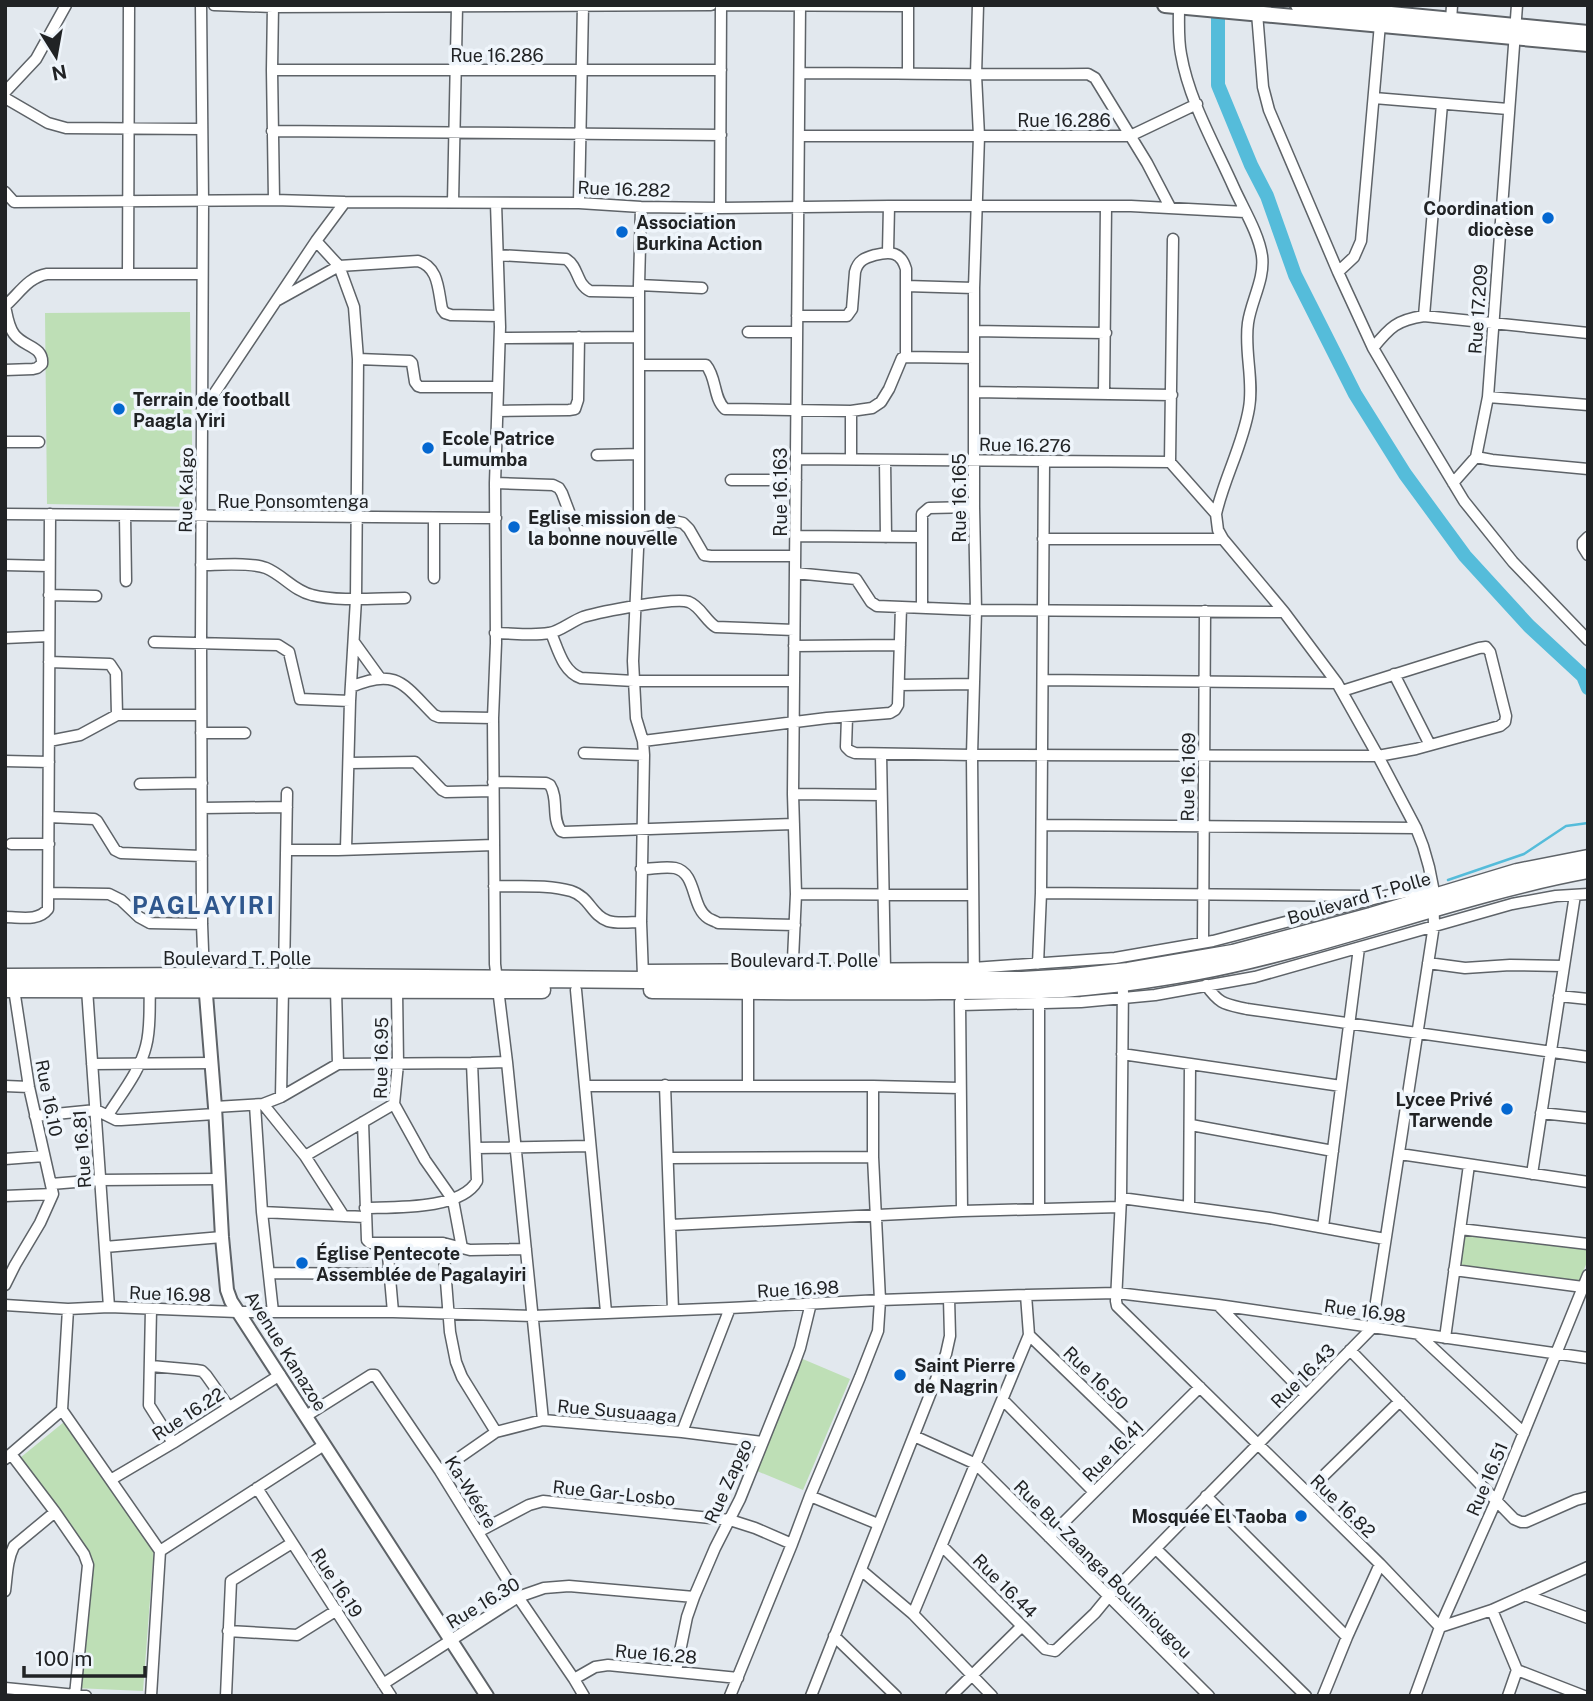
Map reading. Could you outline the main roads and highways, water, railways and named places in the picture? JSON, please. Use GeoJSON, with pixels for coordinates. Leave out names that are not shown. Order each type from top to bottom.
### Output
{"type":"FeatureCollection","features":[{"type":"Feature","properties":{"kind":"highway","name":"Boulevard T. Polle"},"geometry":{"type":"LineString","coordinates":[[968,987],[1128,971],[1197,960],[1268,944],[1517,872],[1588,858]]}},
{"type":"Feature","properties":{"kind":"highway","name":"Boulevard T. Polle"},"geometry":{"type":"LineString","coordinates":[[284,983],[337,990],[397,990],[643,975],[1123,991],[1278,954],[1434,898],[1520,885],[1588,870]]}},
{"type":"Feature","properties":{"kind":"highway","name":"Boulevard T. Polle"},"geometry":{"type":"LineString","coordinates":[[8,985],[205,982],[498,984],[576,990],[748,991],[792,979]]}},
{"type":"Feature","properties":{"kind":"highway","name":"Boulevard T. Polle"},"geometry":{"type":"LineString","coordinates":[[8,985],[150,989],[205,982]]}},
{"type":"Feature","properties":{"kind":"main road"},"geometry":{"type":"LineString","coordinates":[[1298,5],[1451,21],[1588,44]]}},
{"type":"Feature","properties":{"kind":"main road"},"geometry":{"type":"LineString","coordinates":[[1172,6],[1380,24],[1514,32],[1588,33]]}},
{"type":"Feature","properties":{"kind":"waterway"},"geometry":{"type":"LineString","coordinates":[[1218,5],[1218,85],[1251,165],[1267,196],[1295,275],[1355,394],[1405,474],[1465,556],[1529,626],[1583,676],[1588,688]]}},
{"type":"Feature","properties":{"kind":"waterway"},"geometry":{"type":"LineString","coordinates":[[1448,880],[1524,854],[1566,826],[1588,823]]}},
{"type":"Feature","properties":{"kind":"place","name":"Coordination diocèse"},"geometry":{"type":"Point","coordinates":[1548,218]}},
{"type":"Feature","properties":{"kind":"place","name":"Association Burkina Action"},"geometry":{"type":"Point","coordinates":[622,232]}},
{"type":"Feature","properties":{"kind":"place","name":"Terrain de football Paagla Yiri"},"geometry":{"type":"Point","coordinates":[119,409]}},
{"type":"Feature","properties":{"kind":"place","name":"Ecole Patrice Lumumba"},"geometry":{"type":"Point","coordinates":[428,448]}},
{"type":"Feature","properties":{"kind":"place","name":"Eglise mission de la bonne nouvelle"},"geometry":{"type":"Point","coordinates":[514,527]}},
{"type":"Feature","properties":{"kind":"place","name":"Lycee Privé Tarwende"},"geometry":{"type":"Point","coordinates":[1507,1109]}},
{"type":"Feature","properties":{"kind":"place","name":"Église Pentecote Assemblée de Pagalayiri"},"geometry":{"type":"Point","coordinates":[302,1263]}},
{"type":"Feature","properties":{"kind":"place","name":"Saint Pierre de Nagrin"},"geometry":{"type":"Point","coordinates":[900,1375]}},
{"type":"Feature","properties":{"kind":"place","name":"Mosquée El Taoba"},"geometry":{"type":"Point","coordinates":[1301,1516]}},
{"type":"Feature","properties":{"kind":"district","name":"PAGLAYIRI"},"geometry":{"type":"Point","coordinates":[204,905]}}]}
